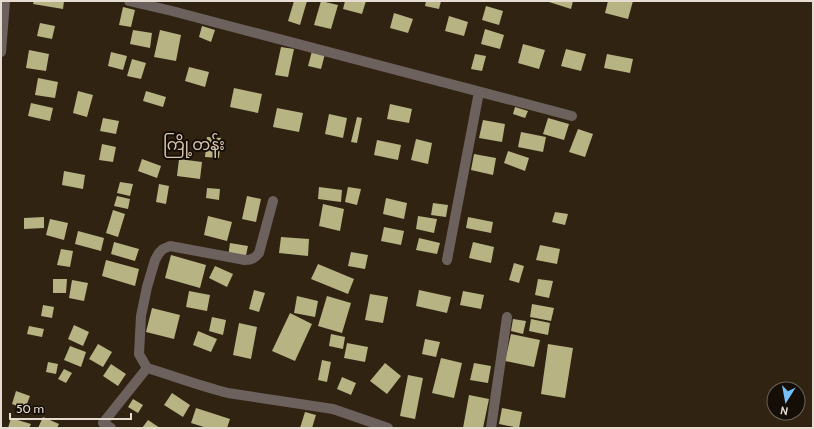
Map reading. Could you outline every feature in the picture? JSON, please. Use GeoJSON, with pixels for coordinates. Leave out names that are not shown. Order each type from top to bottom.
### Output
{"type":"FeatureCollection","features":[{"type":"Feature","properties":{"kind":"street"},"geometry":{"type":"LineString","coordinates":[[1,52],[5,1]]}},
{"type":"Feature","properties":{"kind":"street"},"geometry":{"type":"LineString","coordinates":[[129,1],[311,47],[572,116]]}},
{"type":"Feature","properties":{"kind":"street"},"geometry":{"type":"LineString","coordinates":[[447,260],[479,92]]}},
{"type":"Feature","properties":{"kind":"street"},"geometry":{"type":"LineString","coordinates":[[273,201],[261,248],[256,257],[251,260],[170,246],[163,249],[159,253],[155,260],[147,287],[141,316],[139,354],[147,368],[205,387],[228,393],[333,409],[388,428]]}},
{"type":"Feature","properties":{"kind":"street"},"geometry":{"type":"LineString","coordinates":[[491,428],[507,317]]}},
{"type":"Feature","properties":{"kind":"street"},"geometry":{"type":"LineString","coordinates":[[111,428],[103,423],[147,368]]}},
{"type":"Feature","properties":{"kind":"building"},"geometry":{"type":"Polygon","coordinates":[[[34,1],[64,1],[63,9],[33,4],[34,1]]]}},
{"type":"Feature","properties":{"kind":"building"},"geometry":{"type":"Polygon","coordinates":[[[294,1],[307,1],[300,25],[288,21],[294,1]]]}},
{"type":"Feature","properties":{"kind":"building"},"geometry":{"type":"Polygon","coordinates":[[[321,1],[338,5],[331,29],[314,25],[321,1]]]}},
{"type":"Feature","properties":{"kind":"building"},"geometry":{"type":"Polygon","coordinates":[[[345,1],[366,1],[362,14],[343,9],[345,1]]]}},
{"type":"Feature","properties":{"kind":"building"},"geometry":{"type":"Polygon","coordinates":[[[426,1],[441,1],[439,9],[425,6],[426,1]]]}},
{"type":"Feature","properties":{"kind":"building"},"geometry":{"type":"Polygon","coordinates":[[[546,1],[573,1],[571,9],[546,1]]]}},
{"type":"Feature","properties":{"kind":"building"},"geometry":{"type":"Polygon","coordinates":[[[608,1],[633,1],[628,19],[605,13],[608,1]]]}},
{"type":"Feature","properties":{"kind":"building"},"geometry":{"type":"Polygon","coordinates":[[[486,6],[503,11],[499,25],[482,20],[486,6]]]}},
{"type":"Feature","properties":{"kind":"building"},"geometry":{"type":"Polygon","coordinates":[[[123,7],[135,10],[131,27],[119,25],[123,7]]]}},
{"type":"Feature","properties":{"kind":"building"},"geometry":{"type":"Polygon","coordinates":[[[394,13],[413,19],[408,33],[390,28],[394,13]]]}},
{"type":"Feature","properties":{"kind":"building"},"geometry":{"type":"Polygon","coordinates":[[[449,16],[468,22],[464,36],[445,31],[449,16]]]}},
{"type":"Feature","properties":{"kind":"building"},"geometry":{"type":"Polygon","coordinates":[[[40,23],[55,26],[52,39],[37,36],[40,23]]]}},
{"type":"Feature","properties":{"kind":"building"},"geometry":{"type":"Polygon","coordinates":[[[202,26],[215,30],[211,42],[199,37],[202,26]]]}},
{"type":"Feature","properties":{"kind":"building"},"geometry":{"type":"Polygon","coordinates":[[[485,29],[504,35],[500,49],[481,44],[485,29]]]}},
{"type":"Feature","properties":{"kind":"building"},"geometry":{"type":"Polygon","coordinates":[[[133,30],[152,33],[150,48],[130,44],[133,30]]]}},
{"type":"Feature","properties":{"kind":"building"},"geometry":{"type":"Polygon","coordinates":[[[160,30],[181,35],[176,61],[154,57],[160,30]]]}},
{"type":"Feature","properties":{"kind":"building"},"geometry":{"type":"Polygon","coordinates":[[[523,44],[545,50],[539,69],[518,63],[523,44]]]}},
{"type":"Feature","properties":{"kind":"building"},"geometry":{"type":"Polygon","coordinates":[[[281,47],[294,49],[288,77],[275,75],[281,47]]]}},
{"type":"Feature","properties":{"kind":"building"},"geometry":{"type":"Polygon","coordinates":[[[566,49],[586,54],[581,71],[561,66],[566,49]]]}},
{"type":"Feature","properties":{"kind":"building"},"geometry":{"type":"Polygon","coordinates":[[[29,50],[49,54],[46,71],[26,68],[29,50]]]}},
{"type":"Feature","properties":{"kind":"building"},"geometry":{"type":"Polygon","coordinates":[[[312,51],[325,54],[321,69],[308,66],[312,51]]]}},
{"type":"Feature","properties":{"kind":"building"},"geometry":{"type":"Polygon","coordinates":[[[111,52],[127,56],[123,70],[108,66],[111,52]]]}},
{"type":"Feature","properties":{"kind":"building"},"geometry":{"type":"Polygon","coordinates":[[[475,54],[486,56],[482,71],[471,69],[475,54]]]}},
{"type":"Feature","properties":{"kind":"building"},"geometry":{"type":"Polygon","coordinates":[[[607,54],[633,59],[630,73],[604,68],[607,54]]]}},
{"type":"Feature","properties":{"kind":"building"},"geometry":{"type":"Polygon","coordinates":[[[132,59],[146,63],[141,79],[127,76],[132,59]]]}},
{"type":"Feature","properties":{"kind":"building"},"geometry":{"type":"Polygon","coordinates":[[[189,67],[209,72],[205,87],[185,81],[189,67]]]}},
{"type":"Feature","properties":{"kind":"building"},"geometry":{"type":"Polygon","coordinates":[[[38,78],[58,82],[55,98],[35,95],[38,78]]]}},
{"type":"Feature","properties":{"kind":"building"},"geometry":{"type":"Polygon","coordinates":[[[234,88],[262,94],[258,113],[230,107],[234,88]]]}},
{"type":"Feature","properties":{"kind":"building"},"geometry":{"type":"Polygon","coordinates":[[[78,91],[93,95],[87,117],[73,113],[78,91]]]}},
{"type":"Feature","properties":{"kind":"building"},"geometry":{"type":"Polygon","coordinates":[[[146,91],[166,97],[163,107],[143,101],[146,91]]]}},
{"type":"Feature","properties":{"kind":"building"},"geometry":{"type":"Polygon","coordinates":[[[31,103],[53,108],[50,121],[28,116],[31,103]]]}},
{"type":"Feature","properties":{"kind":"building"},"geometry":{"type":"Polygon","coordinates":[[[390,104],[412,109],[409,123],[387,119],[390,104]]]}},
{"type":"Feature","properties":{"kind":"building"},"geometry":{"type":"Polygon","coordinates":[[[515,107],[528,111],[525,118],[513,114],[515,107]]]}},
{"type":"Feature","properties":{"kind":"building"},"geometry":{"type":"Polygon","coordinates":[[[277,108],[303,113],[299,132],[273,127],[277,108]]]}},
{"type":"Feature","properties":{"kind":"building"},"geometry":{"type":"Polygon","coordinates":[[[329,114],[347,118],[343,138],[325,134],[329,114]]]}},
{"type":"Feature","properties":{"kind":"building"},"geometry":{"type":"Polygon","coordinates":[[[357,117],[362,118],[357,143],[351,142],[357,117]]]}},
{"type":"Feature","properties":{"kind":"building"},"geometry":{"type":"Polygon","coordinates":[[[103,118],[119,121],[116,134],[100,131],[103,118]]]}},
{"type":"Feature","properties":{"kind":"building"},"geometry":{"type":"Polygon","coordinates":[[[548,118],[569,124],[564,140],[543,134],[548,118]]]}},
{"type":"Feature","properties":{"kind":"building"},"geometry":{"type":"Polygon","coordinates":[[[483,120],[505,124],[502,142],[479,138],[483,120]]]}},
{"type":"Feature","properties":{"kind":"building"},"geometry":{"type":"Polygon","coordinates":[[[578,129],[593,134],[585,157],[569,152],[578,129]]]}},
{"type":"Feature","properties":{"kind":"building"},"geometry":{"type":"Polygon","coordinates":[[[521,132],[546,137],[543,152],[518,147],[521,132]]]}},
{"type":"Feature","properties":{"kind":"building"},"geometry":{"type":"Polygon","coordinates":[[[207,137],[221,138],[219,158],[205,157],[207,137]]]}},
{"type":"Feature","properties":{"kind":"building"},"geometry":{"type":"Polygon","coordinates":[[[416,139],[432,143],[428,164],[411,160],[416,139]]]}},
{"type":"Feature","properties":{"kind":"building"},"geometry":{"type":"Polygon","coordinates":[[[377,140],[401,145],[398,160],[374,155],[377,140]]]}},
{"type":"Feature","properties":{"kind":"building"},"geometry":{"type":"Polygon","coordinates":[[[102,144],[116,147],[113,162],[99,160],[102,144]]]}},
{"type":"Feature","properties":{"kind":"building"},"geometry":{"type":"Polygon","coordinates":[[[508,151],[529,158],[525,171],[504,163],[508,151]]]}},
{"type":"Feature","properties":{"kind":"building"},"geometry":{"type":"Polygon","coordinates":[[[474,154],[496,158],[493,175],[471,170],[474,154]]]}},
{"type":"Feature","properties":{"kind":"building"},"geometry":{"type":"Polygon","coordinates":[[[142,159],[161,166],[157,178],[138,171],[142,159]]]}},
{"type":"Feature","properties":{"kind":"building"},"geometry":{"type":"Polygon","coordinates":[[[179,159],[202,162],[200,179],[177,176],[179,159]]]}},
{"type":"Feature","properties":{"kind":"building"},"geometry":{"type":"Polygon","coordinates":[[[64,171],[85,175],[83,189],[62,185],[64,171]]]}},
{"type":"Feature","properties":{"kind":"building"},"geometry":{"type":"Polygon","coordinates":[[[120,182],[133,184],[130,196],[117,193],[120,182]]]}},
{"type":"Feature","properties":{"kind":"building"},"geometry":{"type":"Polygon","coordinates":[[[159,184],[169,186],[166,204],[156,202],[159,184]]]}},
{"type":"Feature","properties":{"kind":"building"},"geometry":{"type":"Polygon","coordinates":[[[319,187],[342,190],[341,202],[318,199],[319,187]]]}},
{"type":"Feature","properties":{"kind":"building"},"geometry":{"type":"Polygon","coordinates":[[[348,187],[361,189],[357,205],[345,202],[348,187]]]}},
{"type":"Feature","properties":{"kind":"building"},"geometry":{"type":"Polygon","coordinates":[[[207,188],[220,189],[219,200],[206,198],[207,188]]]}},
{"type":"Feature","properties":{"kind":"building"},"geometry":{"type":"Polygon","coordinates":[[[117,196],[130,199],[128,209],[114,206],[117,196]]]}},
{"type":"Feature","properties":{"kind":"building"},"geometry":{"type":"Polygon","coordinates":[[[247,196],[261,199],[256,222],[242,219],[247,196]]]}},
{"type":"Feature","properties":{"kind":"building"},"geometry":{"type":"Polygon","coordinates":[[[386,198],[407,203],[404,219],[383,214],[386,198]]]}},
{"type":"Feature","properties":{"kind":"building"},"geometry":{"type":"Polygon","coordinates":[[[433,203],[448,205],[446,217],[431,215],[433,203]]]}},
{"type":"Feature","properties":{"kind":"building"},"geometry":{"type":"Polygon","coordinates":[[[323,204],[344,209],[340,231],[319,226],[323,204]]]}},
{"type":"Feature","properties":{"kind":"building"},"geometry":{"type":"Polygon","coordinates":[[[113,210],[125,214],[118,237],[106,233],[113,210]]]}},
{"type":"Feature","properties":{"kind":"building"},"geometry":{"type":"Polygon","coordinates":[[[555,212],[568,214],[565,225],[552,222],[555,212]]]}},
{"type":"Feature","properties":{"kind":"building"},"geometry":{"type":"Polygon","coordinates":[[[208,216],[232,222],[227,241],[204,235],[208,216]]]}},
{"type":"Feature","properties":{"kind":"building"},"geometry":{"type":"Polygon","coordinates":[[[418,216],[437,219],[434,233],[416,229],[418,216]]]}},
{"type":"Feature","properties":{"kind":"building"},"geometry":{"type":"Polygon","coordinates":[[[44,217],[44,228],[24,229],[24,218],[44,217]]]}},
{"type":"Feature","properties":{"kind":"building"},"geometry":{"type":"Polygon","coordinates":[[[468,217],[493,222],[491,233],[466,228],[468,217]]]}},
{"type":"Feature","properties":{"kind":"building"},"geometry":{"type":"Polygon","coordinates":[[[50,219],[68,223],[64,240],[46,235],[50,219]]]}},
{"type":"Feature","properties":{"kind":"building"},"geometry":{"type":"Polygon","coordinates":[[[384,227],[404,231],[401,245],[381,241],[384,227]]]}},
{"type":"Feature","properties":{"kind":"building"},"geometry":{"type":"Polygon","coordinates":[[[78,231],[104,238],[101,251],[75,244],[78,231]]]}},
{"type":"Feature","properties":{"kind":"building"},"geometry":{"type":"Polygon","coordinates":[[[281,237],[309,239],[308,256],[279,253],[281,237]]]}},
{"type":"Feature","properties":{"kind":"building"},"geometry":{"type":"Polygon","coordinates":[[[419,238],[440,243],[437,254],[416,250],[419,238]]]}},
{"type":"Feature","properties":{"kind":"building"},"geometry":{"type":"Polygon","coordinates":[[[114,242],[139,249],[135,261],[111,254],[114,242]]]}},
{"type":"Feature","properties":{"kind":"building"},"geometry":{"type":"Polygon","coordinates":[[[473,242],[494,247],[491,263],[469,258],[473,242]]]}},
{"type":"Feature","properties":{"kind":"building"},"geometry":{"type":"Polygon","coordinates":[[[230,243],[248,246],[245,260],[228,257],[230,243]]]}},
{"type":"Feature","properties":{"kind":"building"},"geometry":{"type":"Polygon","coordinates":[[[540,245],[560,249],[557,264],[536,260],[540,245]]]}},
{"type":"Feature","properties":{"kind":"building"},"geometry":{"type":"Polygon","coordinates":[[[61,249],[73,251],[70,267],[57,265],[61,249]]]}},
{"type":"Feature","properties":{"kind":"building"},"geometry":{"type":"Polygon","coordinates":[[[351,252],[368,255],[365,269],[348,266],[351,252]]]}},
{"type":"Feature","properties":{"kind":"building"},"geometry":{"type":"Polygon","coordinates":[[[171,255],[206,265],[200,288],[165,278],[171,255]]]}},
{"type":"Feature","properties":{"kind":"building"},"geometry":{"type":"Polygon","coordinates":[[[106,260],[139,269],[135,286],[102,276],[106,260]]]}},
{"type":"Feature","properties":{"kind":"building"},"geometry":{"type":"Polygon","coordinates":[[[514,263],[524,266],[519,283],[509,280],[514,263]]]}},
{"type":"Feature","properties":{"kind":"building"},"geometry":{"type":"Polygon","coordinates":[[[318,264],[354,279],[348,294],[311,279],[318,264]]]}},
{"type":"Feature","properties":{"kind":"building"},"geometry":{"type":"Polygon","coordinates":[[[215,266],[233,274],[227,287],[209,278],[215,266]]]}},
{"type":"Feature","properties":{"kind":"building"},"geometry":{"type":"Polygon","coordinates":[[[53,279],[67,279],[66,293],[53,293],[53,279]]]}},
{"type":"Feature","properties":{"kind":"building"},"geometry":{"type":"Polygon","coordinates":[[[538,279],[553,281],[549,298],[535,295],[538,279]]]}},
{"type":"Feature","properties":{"kind":"building"},"geometry":{"type":"Polygon","coordinates":[[[72,280],[88,283],[84,301],[69,298],[72,280]]]}},
{"type":"Feature","properties":{"kind":"building"},"geometry":{"type":"Polygon","coordinates":[[[254,290],[265,293],[259,312],[249,309],[254,290]]]}},
{"type":"Feature","properties":{"kind":"building"},"geometry":{"type":"Polygon","coordinates":[[[419,290],[451,297],[447,313],[416,306],[419,290]]]}},
{"type":"Feature","properties":{"kind":"building"},"geometry":{"type":"Polygon","coordinates":[[[189,291],[210,295],[207,311],[186,307],[189,291]]]}},
{"type":"Feature","properties":{"kind":"building"},"geometry":{"type":"Polygon","coordinates":[[[463,291],[484,295],[481,309],[460,305],[463,291]]]}},
{"type":"Feature","properties":{"kind":"building"},"geometry":{"type":"Polygon","coordinates":[[[370,294],[388,297],[383,323],[365,320],[370,294]]]}},
{"type":"Feature","properties":{"kind":"building"},"geometry":{"type":"Polygon","coordinates":[[[297,296],[318,301],[315,317],[294,313],[297,296]]]}},
{"type":"Feature","properties":{"kind":"building"},"geometry":{"type":"Polygon","coordinates":[[[327,296],[351,303],[342,333],[318,326],[327,296]]]}},
{"type":"Feature","properties":{"kind":"building"},"geometry":{"type":"Polygon","coordinates":[[[532,304],[554,308],[551,321],[530,317],[532,304]]]}},
{"type":"Feature","properties":{"kind":"building"},"geometry":{"type":"Polygon","coordinates":[[[43,305],[54,307],[52,318],[41,316],[43,305]]]}},
{"type":"Feature","properties":{"kind":"building"},"geometry":{"type":"Polygon","coordinates":[[[152,308],[180,315],[174,339],[146,332],[152,308]]]}},
{"type":"Feature","properties":{"kind":"building"},"geometry":{"type":"Polygon","coordinates":[[[290,313],[312,324],[295,361],[272,351],[290,313]]]}},
{"type":"Feature","properties":{"kind":"building"},"geometry":{"type":"Polygon","coordinates":[[[212,317],[226,320],[223,335],[209,331],[212,317]]]}},
{"type":"Feature","properties":{"kind":"building"},"geometry":{"type":"Polygon","coordinates":[[[513,319],[526,321],[523,334],[511,331],[513,319]]]}},
{"type":"Feature","properties":{"kind":"building"},"geometry":{"type":"Polygon","coordinates":[[[531,319],[550,323],[548,335],[529,331],[531,319]]]}},
{"type":"Feature","properties":{"kind":"building"},"geometry":{"type":"Polygon","coordinates":[[[239,323],[257,327],[251,359],[233,355],[239,323]]]}},
{"type":"Feature","properties":{"kind":"building"},"geometry":{"type":"Polygon","coordinates":[[[74,325],[89,332],[83,346],[68,339],[74,325]]]}},
{"type":"Feature","properties":{"kind":"building"},"geometry":{"type":"Polygon","coordinates":[[[29,326],[44,329],[42,337],[27,334],[29,326]]]}},
{"type":"Feature","properties":{"kind":"building"},"geometry":{"type":"Polygon","coordinates":[[[198,331],[217,339],[211,352],[193,345],[198,331]]]}},
{"type":"Feature","properties":{"kind":"building"},"geometry":{"type":"Polygon","coordinates":[[[331,334],[345,337],[343,349],[329,346],[331,334]]]}},
{"type":"Feature","properties":{"kind":"building"},"geometry":{"type":"Polygon","coordinates":[[[511,334],[540,340],[534,367],[505,361],[511,334]]]}},
{"type":"Feature","properties":{"kind":"building"},"geometry":{"type":"Polygon","coordinates":[[[425,339],[440,342],[436,357],[422,354],[425,339]]]}},
{"type":"Feature","properties":{"kind":"building"},"geometry":{"type":"Polygon","coordinates":[[[347,343],[368,347],[365,362],[344,358],[347,343]]]}},
{"type":"Feature","properties":{"kind":"building"},"geometry":{"type":"Polygon","coordinates":[[[98,344],[112,352],[103,367],[89,359],[98,344]]]}},
{"type":"Feature","properties":{"kind":"building"},"geometry":{"type":"Polygon","coordinates":[[[548,344],[573,348],[565,398],[541,394],[548,344]]]}},
{"type":"Feature","properties":{"kind":"building"},"geometry":{"type":"Polygon","coordinates":[[[70,346],[86,352],[81,367],[64,360],[70,346]]]}},
{"type":"Feature","properties":{"kind":"building"},"geometry":{"type":"Polygon","coordinates":[[[441,358],[462,363],[454,398],[432,393],[441,358]]]}},
{"type":"Feature","properties":{"kind":"building"},"geometry":{"type":"Polygon","coordinates":[[[322,360],[331,362],[327,382],[318,380],[322,360]]]}},
{"type":"Feature","properties":{"kind":"building"},"geometry":{"type":"Polygon","coordinates":[[[48,362],[58,364],[56,374],[46,372],[48,362]]]}},
{"type":"Feature","properties":{"kind":"building"},"geometry":{"type":"Polygon","coordinates":[[[385,363],[401,376],[387,394],[370,381],[385,363]]]}},
{"type":"Feature","properties":{"kind":"building"},"geometry":{"type":"Polygon","coordinates":[[[474,363],[491,366],[488,383],[470,380],[474,363]]]}},
{"type":"Feature","properties":{"kind":"building"},"geometry":{"type":"Polygon","coordinates":[[[111,364],[126,374],[118,386],[103,376],[111,364]]]}},
{"type":"Feature","properties":{"kind":"building"},"geometry":{"type":"Polygon","coordinates":[[[64,369],[72,373],[66,383],[58,379],[64,369]]]}},
{"type":"Feature","properties":{"kind":"building"},"geometry":{"type":"Polygon","coordinates":[[[408,375],[423,378],[415,419],[400,416],[408,375]]]}},
{"type":"Feature","properties":{"kind":"building"},"geometry":{"type":"Polygon","coordinates":[[[342,377],[356,383],[351,395],[337,389],[342,377]]]}},
{"type":"Feature","properties":{"kind":"building"},"geometry":{"type":"Polygon","coordinates":[[[16,391],[30,396],[25,409],[12,404],[16,391]]]}},
{"type":"Feature","properties":{"kind":"building"},"geometry":{"type":"Polygon","coordinates":[[[172,393],[190,405],[183,417],[164,405],[172,393]]]}},
{"type":"Feature","properties":{"kind":"building"},"geometry":{"type":"Polygon","coordinates":[[[469,395],[489,399],[483,428],[463,428],[469,395]]]}},
{"type":"Feature","properties":{"kind":"building"},"geometry":{"type":"Polygon","coordinates":[[[133,399],[143,405],[138,413],[128,407],[133,399]]]}},
{"type":"Feature","properties":{"kind":"building"},"geometry":{"type":"Polygon","coordinates":[[[196,408],[230,419],[227,428],[207,428],[191,423],[196,408]]]}},
{"type":"Feature","properties":{"kind":"building"},"geometry":{"type":"Polygon","coordinates":[[[502,408],[522,412],[519,428],[499,424],[502,408]]]}},
{"type":"Feature","properties":{"kind":"building"},"geometry":{"type":"Polygon","coordinates":[[[305,412],[316,415],[312,428],[300,428],[305,412]]]}},
{"type":"Feature","properties":{"kind":"building"},"geometry":{"type":"Polygon","coordinates":[[[43,417],[59,424],[57,428],[38,428],[43,417]]]}},
{"type":"Feature","properties":{"kind":"building"},"geometry":{"type":"Polygon","coordinates":[[[11,418],[31,424],[29,428],[8,428],[11,418]]]}},
{"type":"Feature","properties":{"kind":"building"},"geometry":{"type":"Polygon","coordinates":[[[148,420],[160,428],[142,428],[148,420]]]}},
{"type":"Feature","properties":{"kind":"district","name":"ကြို့တန်း"},"geometry":{"type":"Point","coordinates":[194,144]}}]}
